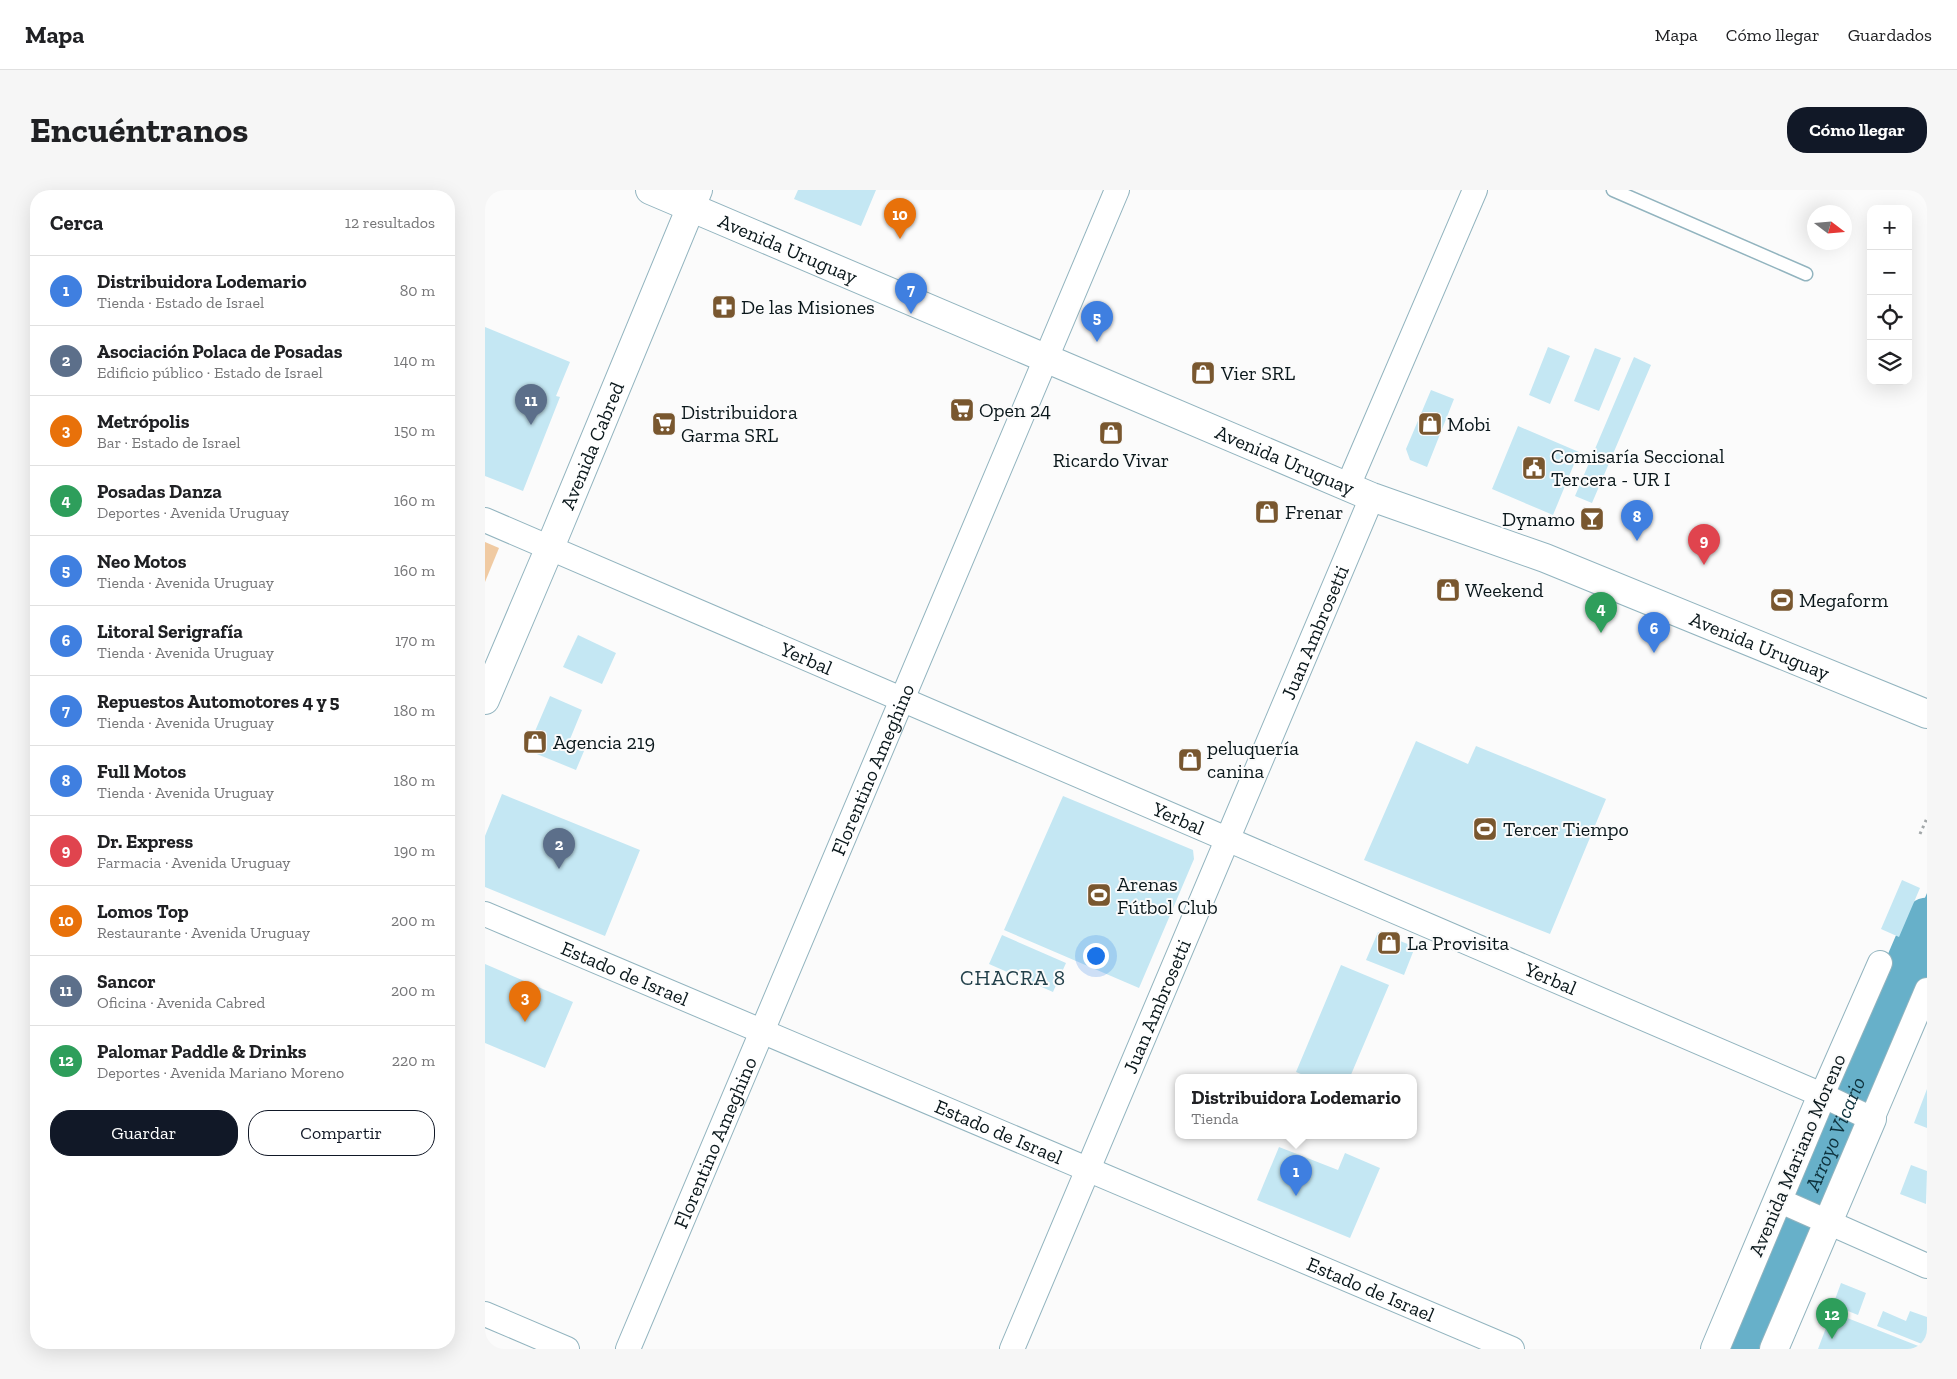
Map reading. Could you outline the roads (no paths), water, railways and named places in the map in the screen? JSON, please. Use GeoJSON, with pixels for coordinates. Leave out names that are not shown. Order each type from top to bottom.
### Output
{"type":"FeatureCollection","features":[{"type":"Feature","properties":{"kind":"main road","name":"Avenida Uruguay"},"geometry":{"type":"LineString","coordinates":[[651,190],[694,198],[1047,358],[1360,492],[1545,558],[1927,714]]}},
{"type":"Feature","properties":{"kind":"main road","name":"Avenida Cabred"},"geometry":{"type":"LineString","coordinates":[[485,700],[550,548],[694,198]]}},
{"type":"Feature","properties":{"kind":"main road","name":"Avenida Mariano Moreno"},"geometry":{"type":"LineString","coordinates":[[1715,1349],[1822,1095]]}},
{"type":"Feature","properties":{"kind":"main road"},"geometry":{"type":"LineString","coordinates":[[1774,1349],[1872,1118]]}},
{"type":"Feature","properties":{"kind":"street","name":"Florentino Ameghino"},"geometry":{"type":"LineString","coordinates":[[629,1349],[1117,190]]}},
{"type":"Feature","properties":{"kind":"street","name":"Juan Ambrosetti"},"geometry":{"type":"LineString","coordinates":[[1012,1349],[1227,839],[1475,190]]}},
{"type":"Feature","properties":{"kind":"street","name":"Yerbal"},"geometry":{"type":"LineString","coordinates":[[485,520],[1872,1118]]}},
{"type":"Feature","properties":{"kind":"street","name":"Estado de Israel"},"geometry":{"type":"LineString","coordinates":[[485,914],[1512,1349]]}},
{"type":"Feature","properties":{"kind":"street","name":"Avenida Mariano Moreno"},"geometry":{"type":"LineString","coordinates":[[1822,1095],[1880,962]]}},
{"type":"Feature","properties":{"kind":"street"},"geometry":{"type":"LineString","coordinates":[[1872,1118],[1927,990]]}},
{"type":"Feature","properties":{"kind":"street"},"geometry":{"type":"LineString","coordinates":[[1778,1200],[1927,1266]]}},
{"type":"Feature","properties":{"kind":"street"},"geometry":{"type":"LineString","coordinates":[[485,1314],[567,1349]]}},
{"type":"Feature","properties":{"kind":"lane"},"geometry":{"type":"LineString","coordinates":[[1613,190],[1806,274]]}},
{"type":"Feature","properties":{"kind":"water"},"geometry":{"type":"Polygon","coordinates":[[[1927,893],[1927,963],[1872,1095],[1847,1084],[1927,893]]]}},
{"type":"Feature","properties":{"kind":"water"},"geometry":{"type":"Polygon","coordinates":[[[1829,1125],[1854,1135],[1830,1194],[1805,1184],[1829,1125]]]}},
{"type":"Feature","properties":{"kind":"water"},"geometry":{"type":"Polygon","coordinates":[[[1787,1224],[1811,1234],[1762,1349],[1733,1349],[1787,1224]]]}},
{"type":"Feature","properties":{"kind":"waterway","name":"Arroyo Vicario"},"geometry":{"type":"LineString","coordinates":[[1743,1349],[1927,920]]}},
{"type":"Feature","properties":{"kind":"place","name":"Lomos Top"},"geometry":{"type":"Point","coordinates":[900,239]}},
{"type":"Feature","properties":{"kind":"place","name":"De las Misiones"},"geometry":{"type":"Point","coordinates":[724,307]}},
{"type":"Feature","properties":{"kind":"place","name":"Repuestos Automotores 4 y 5"},"geometry":{"type":"Point","coordinates":[911,314]}},
{"type":"Feature","properties":{"kind":"place","name":"Neo Motos"},"geometry":{"type":"Point","coordinates":[1097,342]}},
{"type":"Feature","properties":{"kind":"place","name":"Vier SRL"},"geometry":{"type":"Point","coordinates":[1203,373]}},
{"type":"Feature","properties":{"kind":"place","name":"Open 24"},"geometry":{"type":"Point","coordinates":[962,410]}},
{"type":"Feature","properties":{"kind":"place","name":"Distribuidora Garma SRL"},"geometry":{"type":"Point","coordinates":[664,424]}},
{"type":"Feature","properties":{"kind":"place","name":"Mobi"},"geometry":{"type":"Point","coordinates":[1430,424]}},
{"type":"Feature","properties":{"kind":"place","name":"Sancor"},"geometry":{"type":"Point","coordinates":[531,425]}},
{"type":"Feature","properties":{"kind":"place","name":"Ricardo Vivar"},"geometry":{"type":"Point","coordinates":[1111,433]}},
{"type":"Feature","properties":{"kind":"place","name":"Comisaría Seccional Tercera - UR I"},"geometry":{"type":"Point","coordinates":[1534,468]}},
{"type":"Feature","properties":{"kind":"place","name":"Frenar"},"geometry":{"type":"Point","coordinates":[1267,512]}},
{"type":"Feature","properties":{"kind":"place","name":"Dynamo"},"geometry":{"type":"Point","coordinates":[1592,519]}},
{"type":"Feature","properties":{"kind":"place","name":"Full Motos"},"geometry":{"type":"Point","coordinates":[1637,541]}},
{"type":"Feature","properties":{"kind":"place","name":"Dr. Express"},"geometry":{"type":"Point","coordinates":[1704,565]}},
{"type":"Feature","properties":{"kind":"place","name":"Weekend"},"geometry":{"type":"Point","coordinates":[1448,590]}},
{"type":"Feature","properties":{"kind":"place","name":"Megaform"},"geometry":{"type":"Point","coordinates":[1782,600]}},
{"type":"Feature","properties":{"kind":"place","name":"Posadas Danza"},"geometry":{"type":"Point","coordinates":[1601,633]}},
{"type":"Feature","properties":{"kind":"place","name":"Litoral Serigrafía"},"geometry":{"type":"Point","coordinates":[1654,653]}},
{"type":"Feature","properties":{"kind":"place","name":"Agencia 219"},"geometry":{"type":"Point","coordinates":[535,742]}},
{"type":"Feature","properties":{"kind":"place","name":"peluquería canina"},"geometry":{"type":"Point","coordinates":[1190,760]}},
{"type":"Feature","properties":{"kind":"place","name":"Tercer Tiempo"},"geometry":{"type":"Point","coordinates":[1485,829]}},
{"type":"Feature","properties":{"kind":"place","name":"Asociación Polaca de Posadas"},"geometry":{"type":"Point","coordinates":[559,869]}},
{"type":"Feature","properties":{"kind":"place","name":"Arenas Fútbol Club"},"geometry":{"type":"Point","coordinates":[1099,895]}},
{"type":"Feature","properties":{"kind":"place","name":"La Provisita"},"geometry":{"type":"Point","coordinates":[1389,943]}},
{"type":"Feature","properties":{"kind":"place","name":"Metrópolis"},"geometry":{"type":"Point","coordinates":[525,1022]}},
{"type":"Feature","properties":{"kind":"place","name":"Distribuidora Lodemario"},"geometry":{"type":"Point","coordinates":[1296,1196]}},
{"type":"Feature","properties":{"kind":"place","name":"Palomar Paddle & Drinks"},"geometry":{"type":"Point","coordinates":[1832,1339]}},
{"type":"Feature","properties":{"kind":"district","name":"CHACRA 8"},"geometry":{"type":"Point","coordinates":[1013,978]}}]}
